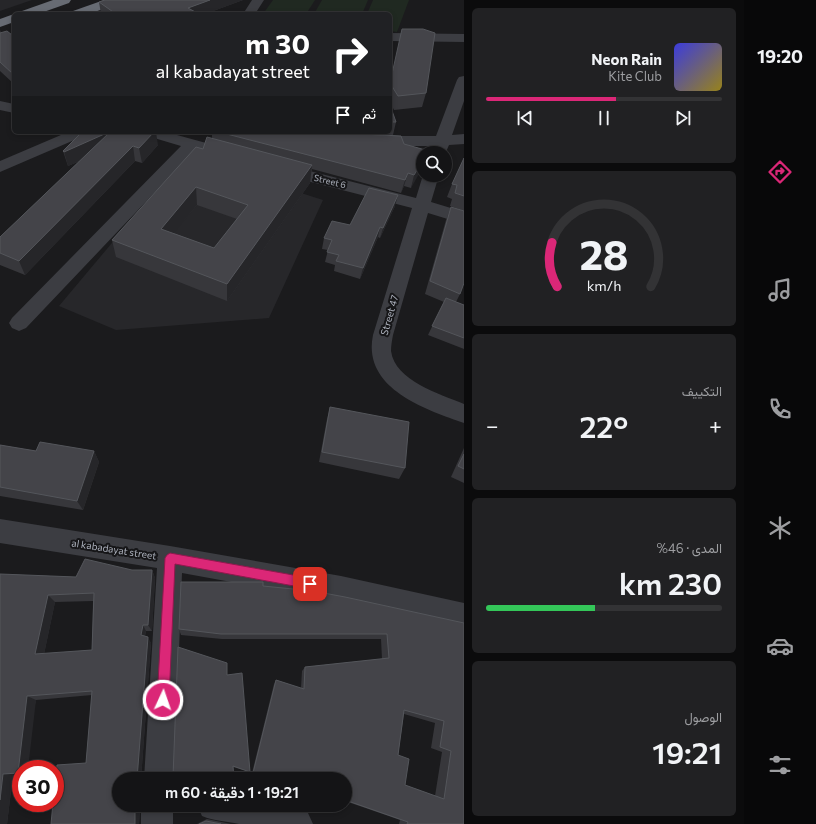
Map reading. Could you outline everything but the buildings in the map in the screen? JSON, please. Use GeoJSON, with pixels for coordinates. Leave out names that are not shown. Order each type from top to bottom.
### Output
{"type":"FeatureCollection","features":[{"type":"Feature","properties":{"kind":"highway"},"geometry":{"type":"LineString","coordinates":[[32,12],[65,0]]}},
{"type":"Feature","properties":{"kind":"highway"},"geometry":{"type":"LineString","coordinates":[[83,12],[116,0]]}},
{"type":"Feature","properties":{"kind":"highway"},"geometry":{"type":"LineString","coordinates":[[0,23],[12,19]]}},
{"type":"Feature","properties":{"kind":"street"},"geometry":{"type":"LineString","coordinates":[[250,12],[258,0]]}},
{"type":"Feature","properties":{"kind":"street"},"geometry":{"type":"LineString","coordinates":[[392,37],[464,38]]}},
{"type":"Feature","properties":{"kind":"street"},"geometry":{"type":"LineString","coordinates":[[440,146],[459,107],[464,80]]}},
{"type":"Feature","properties":{"kind":"street"},"geometry":{"type":"LineString","coordinates":[[0,105],[12,108]]}},
{"type":"Feature","properties":{"kind":"street"},"geometry":{"type":"LineString","coordinates":[[0,167],[76,134]]}},
{"type":"Feature","properties":{"kind":"street"},"geometry":{"type":"LineString","coordinates":[[155,134],[245,159]]}},
{"type":"Feature","properties":{"kind":"street"},"geometry":{"type":"LineString","coordinates":[[443,146],[464,139]]}},
{"type":"Feature","properties":{"kind":"street"},"geometry":{"type":"LineString","coordinates":[[357,140],[428,146]]}},
{"type":"Feature","properties":{"kind":"street"},"geometry":{"type":"LineString","coordinates":[[19,323],[191,145]]}},
{"type":"Feature","properties":{"kind":"street","name":"Street 6"},"geometry":{"type":"LineString","coordinates":[[268,165],[421,204],[464,218]]}},
{"type":"Feature","properties":{"kind":"street","name":"Street 47"},"geometry":{"type":"LineString","coordinates":[[428,182],[382,335],[381,351],[387,366],[399,382],[407,388],[464,414]]}},
{"type":"Feature","properties":{"kind":"street","name":"al kabadayat street"},"geometry":{"type":"LineString","coordinates":[[0,531],[170,558],[341,589],[464,616]]}},
{"type":"Feature","properties":{"kind":"street"},"geometry":{"type":"LineString","coordinates":[[159,772],[170,558]]}},
{"type":"Feature","properties":{"kind":"street"},"geometry":{"type":"LineString","coordinates":[[157,824],[158,812]]}},
{"type":"Feature","properties":{"kind":"street"},"geometry":{"type":"LineString","coordinates":[[252,812],[297,824]]}},
{"type":"Feature","properties":{"kind":"shaded area"},"geometry":{"type":"Polygon","coordinates":[[[273,0],[315,0],[307,12],[264,12],[273,0]]]}},
{"type":"Feature","properties":{"kind":"shaded area"},"geometry":{"type":"Polygon","coordinates":[[[322,0],[368,0],[363,12],[315,12],[322,0]]]}},
{"type":"Feature","properties":{"kind":"shaded area"},"geometry":{"type":"Polygon","coordinates":[[[373,0],[409,0],[397,32],[392,31],[392,12],[368,12],[373,0]]]}},
{"type":"Feature","properties":{"kind":"shaded area"},"geometry":{"type":"Polygon","coordinates":[[[185,156],[323,200],[269,318],[116,330],[59,306],[185,156]]]}},
{"type":"Feature","properties":{"kind":"route"},"geometry":{"type":"LineString","coordinates":[[163,700],[170,558],[310,584]]}}]}
